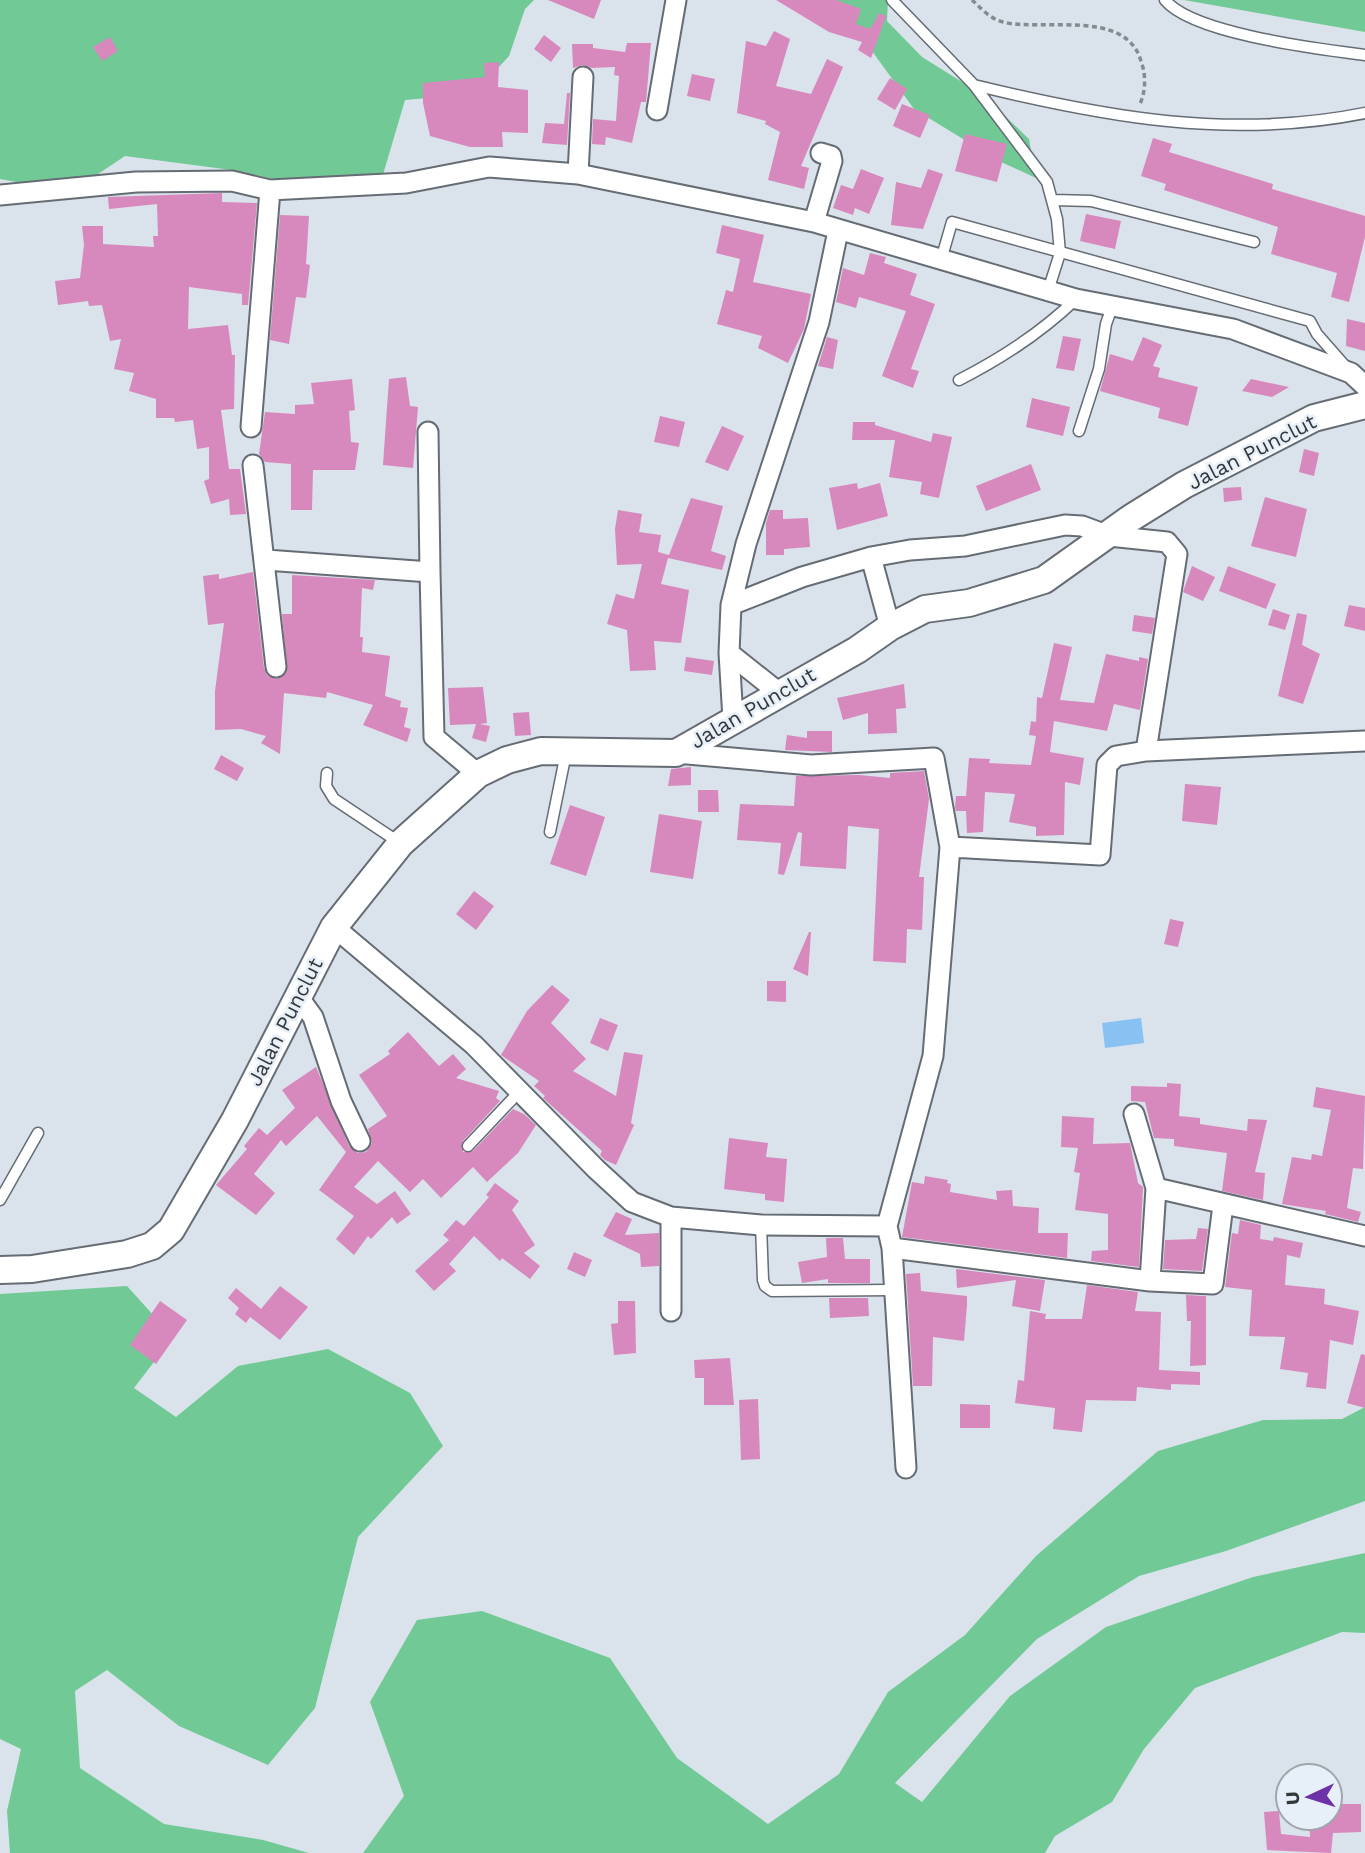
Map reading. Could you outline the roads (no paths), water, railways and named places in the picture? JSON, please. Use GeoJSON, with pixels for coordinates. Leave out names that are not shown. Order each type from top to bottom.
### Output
{"type":"FeatureCollection","features":[{"type":"Feature","properties":{"kind":"main road","name":"Jalan Punclut"},"geometry":{"type":"LineString","coordinates":[[0,1270],[32,1269],[127,1254],[152,1246],[171,1230],[235,1120],[334,927],[401,843],[478,774],[508,760],[541,751],[567,749],[676,752],[778,692],[857,650],[890,627],[925,610],[980,600],[1044,580],[1131,518],[1184,485],[1302,424],[1365,405]]}},
{"type":"Feature","properties":{"kind":"street"},"geometry":{"type":"LineString","coordinates":[[657,110],[676,0]]}},
{"type":"Feature","properties":{"kind":"street"},"geometry":{"type":"LineString","coordinates":[[578,174],[583,77]]}},
{"type":"Feature","properties":{"kind":"street"},"geometry":{"type":"LineString","coordinates":[[814,222],[832,161],[831,156],[821,153]]}},
{"type":"Feature","properties":{"kind":"street"},"geometry":{"type":"LineString","coordinates":[[0,195],[171,181],[232,181],[270,190],[406,183],[489,167],[578,174],[814,222],[1076,299],[1233,329],[1358,379]]}},
{"type":"Feature","properties":{"kind":"street"},"geometry":{"type":"LineString","coordinates":[[251,427],[270,190]]}},
{"type":"Feature","properties":{"kind":"street"},"geometry":{"type":"LineString","coordinates":[[733,719],[729,653],[731,605],[746,544],[819,322],[838,231]]}},
{"type":"Feature","properties":{"kind":"street"},"geometry":{"type":"LineString","coordinates":[[428,432],[434,737],[478,774]]}},
{"type":"Feature","properties":{"kind":"street"},"geometry":{"type":"LineString","coordinates":[[254,465],[276,667]]}},
{"type":"Feature","properties":{"kind":"street"},"geometry":{"type":"LineString","coordinates":[[731,605],[802,577],[871,557],[965,545],[1065,525],[1082,526],[1109,536],[1167,542],[1177,554],[1146,751]]}},
{"type":"Feature","properties":{"kind":"street"},"geometry":{"type":"LineString","coordinates":[[871,557],[890,627]]}},
{"type":"Feature","properties":{"kind":"street"},"geometry":{"type":"LineString","coordinates":[[266,560],[430,572]]}},
{"type":"Feature","properties":{"kind":"street"},"geometry":{"type":"LineString","coordinates":[[729,653],[778,692]]}},
{"type":"Feature","properties":{"kind":"street"},"geometry":{"type":"LineString","coordinates":[[950,847],[1100,855],[1107,765],[1116,756],[1146,751],[1365,741]]}},
{"type":"Feature","properties":{"kind":"street"},"geometry":{"type":"LineString","coordinates":[[676,752],[811,765],[934,758],[950,847],[933,1056],[887,1226],[892,1248],[906,1468]]}},
{"type":"Feature","properties":{"kind":"street"},"geometry":{"type":"LineString","coordinates":[[334,927],[474,1045],[632,1202],[671,1217],[761,1226],[887,1226]]}},
{"type":"Feature","properties":{"kind":"street"},"geometry":{"type":"LineString","coordinates":[[298,995],[313,1017],[341,1101],[360,1141]]}},
{"type":"Feature","properties":{"kind":"street"},"geometry":{"type":"LineString","coordinates":[[1134,1114],[1156,1188],[1150,1281]]}},
{"type":"Feature","properties":{"kind":"street"},"geometry":{"type":"LineString","coordinates":[[1156,1188],[1223,1205],[1364,1232]]}},
{"type":"Feature","properties":{"kind":"street"},"geometry":{"type":"LineString","coordinates":[[892,1248],[1150,1281],[1213,1284],[1223,1205]]}},
{"type":"Feature","properties":{"kind":"street"},"geometry":{"type":"LineString","coordinates":[[671,1217],[671,1311]]}},
{"type":"Feature","properties":{"kind":"lane"},"geometry":{"type":"LineString","coordinates":[[892,0],[974,85],[1047,182],[1054,200],[1060,253],[1048,291]]}},
{"type":"Feature","properties":{"kind":"lane"},"geometry":{"type":"LineString","coordinates":[[1165,0],[1180,13],[1262,40],[1365,55]]}},
{"type":"Feature","properties":{"kind":"lane"},"geometry":{"type":"LineString","coordinates":[[974,85],[1134,120],[1231,125],[1336,118],[1365,113]]}},
{"type":"Feature","properties":{"kind":"lane"},"geometry":{"type":"LineString","coordinates":[[1054,200],[1091,201],[1254,242]]}},
{"type":"Feature","properties":{"kind":"lane"},"geometry":{"type":"LineString","coordinates":[[941,260],[952,222],[1310,321],[1317,334],[1358,379]]}},
{"type":"Feature","properties":{"kind":"lane"},"geometry":{"type":"LineString","coordinates":[[959,380],[994,362],[1036,334],[1076,299]]}},
{"type":"Feature","properties":{"kind":"lane"},"geometry":{"type":"LineString","coordinates":[[1079,431],[1099,369],[1106,324],[1112,307]]}},
{"type":"Feature","properties":{"kind":"lane"},"geometry":{"type":"LineString","coordinates":[[550,832],[567,749]]}},
{"type":"Feature","properties":{"kind":"lane"},"geometry":{"type":"LineString","coordinates":[[327,773],[326,786],[334,799],[401,843]]}},
{"type":"Feature","properties":{"kind":"lane"},"geometry":{"type":"LineString","coordinates":[[468,1146],[519,1092]]}},
{"type":"Feature","properties":{"kind":"lane"},"geometry":{"type":"LineString","coordinates":[[0,1200],[38,1133]]}},
{"type":"Feature","properties":{"kind":"lane"},"geometry":{"type":"LineString","coordinates":[[761,1226],[763,1280],[765,1286],[772,1291],[893,1290]]}},
{"type":"Feature","properties":{"kind":"water"},"geometry":{"type":"Polygon","coordinates":[[[1141,1018],[1144,1043],[1105,1048],[1102,1023],[1141,1018]]]}}]}
